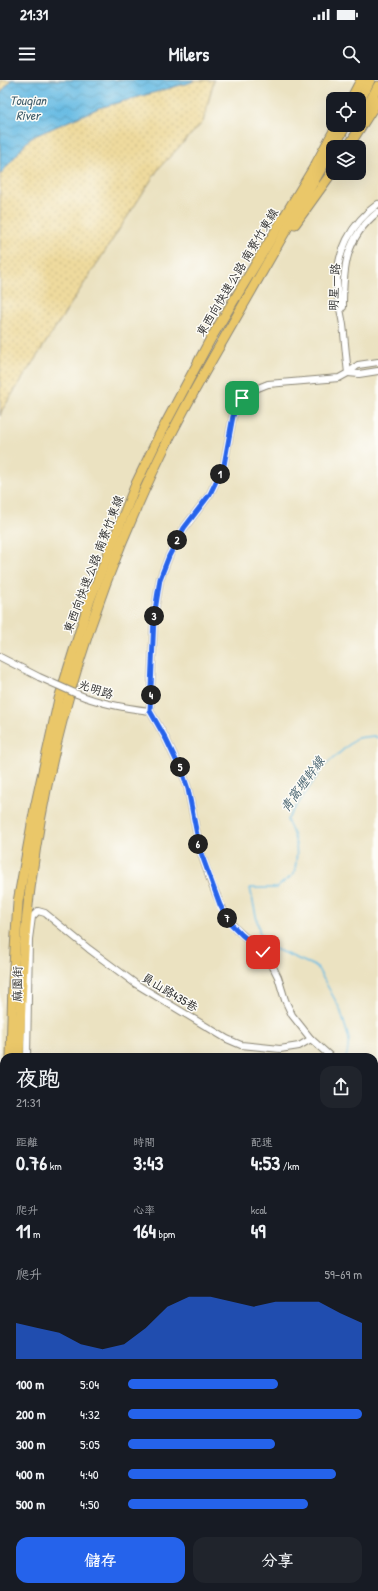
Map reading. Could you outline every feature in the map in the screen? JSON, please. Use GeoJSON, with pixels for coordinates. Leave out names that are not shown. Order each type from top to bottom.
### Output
{"type":"FeatureCollection","features":[{"type":"Feature","properties":{"kind":"highway"},"geometry":{"type":"LineString","coordinates":[[364,92],[370,80]]}},
{"type":"Feature","properties":{"kind":"highway"},"geometry":{"type":"LineString","coordinates":[[354,92],[359,83]]}},
{"type":"Feature","properties":{"kind":"highway"},"geometry":{"type":"LineString","coordinates":[[366,111],[378,86]]}},
{"type":"Feature","properties":{"kind":"highway"},"geometry":{"type":"LineString","coordinates":[[352,140],[378,100]]}},
{"type":"Feature","properties":{"kind":"highway","name":"東西向快速公路 南寮竹東線"},"geometry":{"type":"LineString","coordinates":[[11,1053],[13,982],[18,902],[34,808],[59,699],[89,602],[136,484],[160,434],[210,340],[304,184],[333,132]]}},
{"type":"Feature","properties":{"kind":"highway","name":"東西向快速公路 南寮竹東線"},"geometry":{"type":"LineString","coordinates":[[19,1053],[26,932],[31,880],[46,794],[58,739],[74,678],[118,552],[155,466],[186,403],[326,160]]}},
{"type":"Feature","properties":{"kind":"highway"},"geometry":{"type":"LineString","coordinates":[[272,255],[326,180]]}},
{"type":"Feature","properties":{"kind":"street","name":"明星一路"},"geometry":{"type":"LineString","coordinates":[[348,373],[337,287],[345,243],[352,230],[361,219],[378,204]]}},
{"type":"Feature","properties":{"kind":"street","name":"明星一路"},"geometry":{"type":"LineString","coordinates":[[341,271],[357,234],[378,212]]}},
{"type":"Feature","properties":{"kind":"street"},"geometry":{"type":"LineString","coordinates":[[327,1053],[311,1039],[292,1015],[278,977],[269,959],[230,923],[220,905],[200,850],[186,783],[166,739],[150,711],[154,617],[160,579],[169,556],[184,528],[210,494],[224,465],[233,416],[242,398],[253,390],[268,384],[339,378],[358,365],[378,362]]}},
{"type":"Feature","properties":{"kind":"street"},"geometry":{"type":"LineString","coordinates":[[348,373],[359,374],[378,371]]}},
{"type":"Feature","properties":{"kind":"street","name":"光明路"},"geometry":{"type":"LineString","coordinates":[[0,657],[39,677],[93,701],[121,708],[150,711]]}},
{"type":"Feature","properties":{"kind":"street","name":"員山路435巷"},"geometry":{"type":"LineString","coordinates":[[35,913],[38,911],[46,913],[89,949],[136,984],[227,1039],[241,1045],[280,1049],[299,1046],[311,1039]]}},
{"type":"Feature","properties":{"kind":"street","name":"麻園街"},"geometry":{"type":"LineString","coordinates":[[27,1053],[29,939],[30,924],[35,913]]}},
{"type":"Feature","properties":{"kind":"sand"},"geometry":{"type":"Polygon","coordinates":[[[0,80],[214,80],[203,122],[159,168],[2,410],[0,416],[0,80]]]}},
{"type":"Feature","properties":{"kind":"water","name":"Touqian River"},"geometry":{"type":"Polygon","coordinates":[[[11,80],[194,80],[192,82],[99,108],[30,138],[0,175],[0,94],[11,80]]]}},
{"type":"Feature","properties":{"kind":"waterway","name":"青窩壢幹線"},"geometry":{"type":"LineString","coordinates":[[347,1053],[349,1039],[340,1009],[317,967],[275,949],[260,934],[250,888],[276,888],[294,874],[297,853],[295,840],[287,820],[323,767],[357,738],[374,736],[378,738]]}},
{"type":"Feature","properties":{"kind":"tunnel"},"geometry":{"type":"LineString","coordinates":[[233,275],[247,284]]}},
{"type":"Feature","properties":{"kind":"route"},"geometry":{"type":"LineString","coordinates":[[242,398],[233,416],[230,441],[224,465],[210,494],[184,528],[169,556],[157,589],[154,617],[150,711],[176,758],[184,777],[188,789],[200,850],[220,905],[230,923],[263,952]]}}]}
